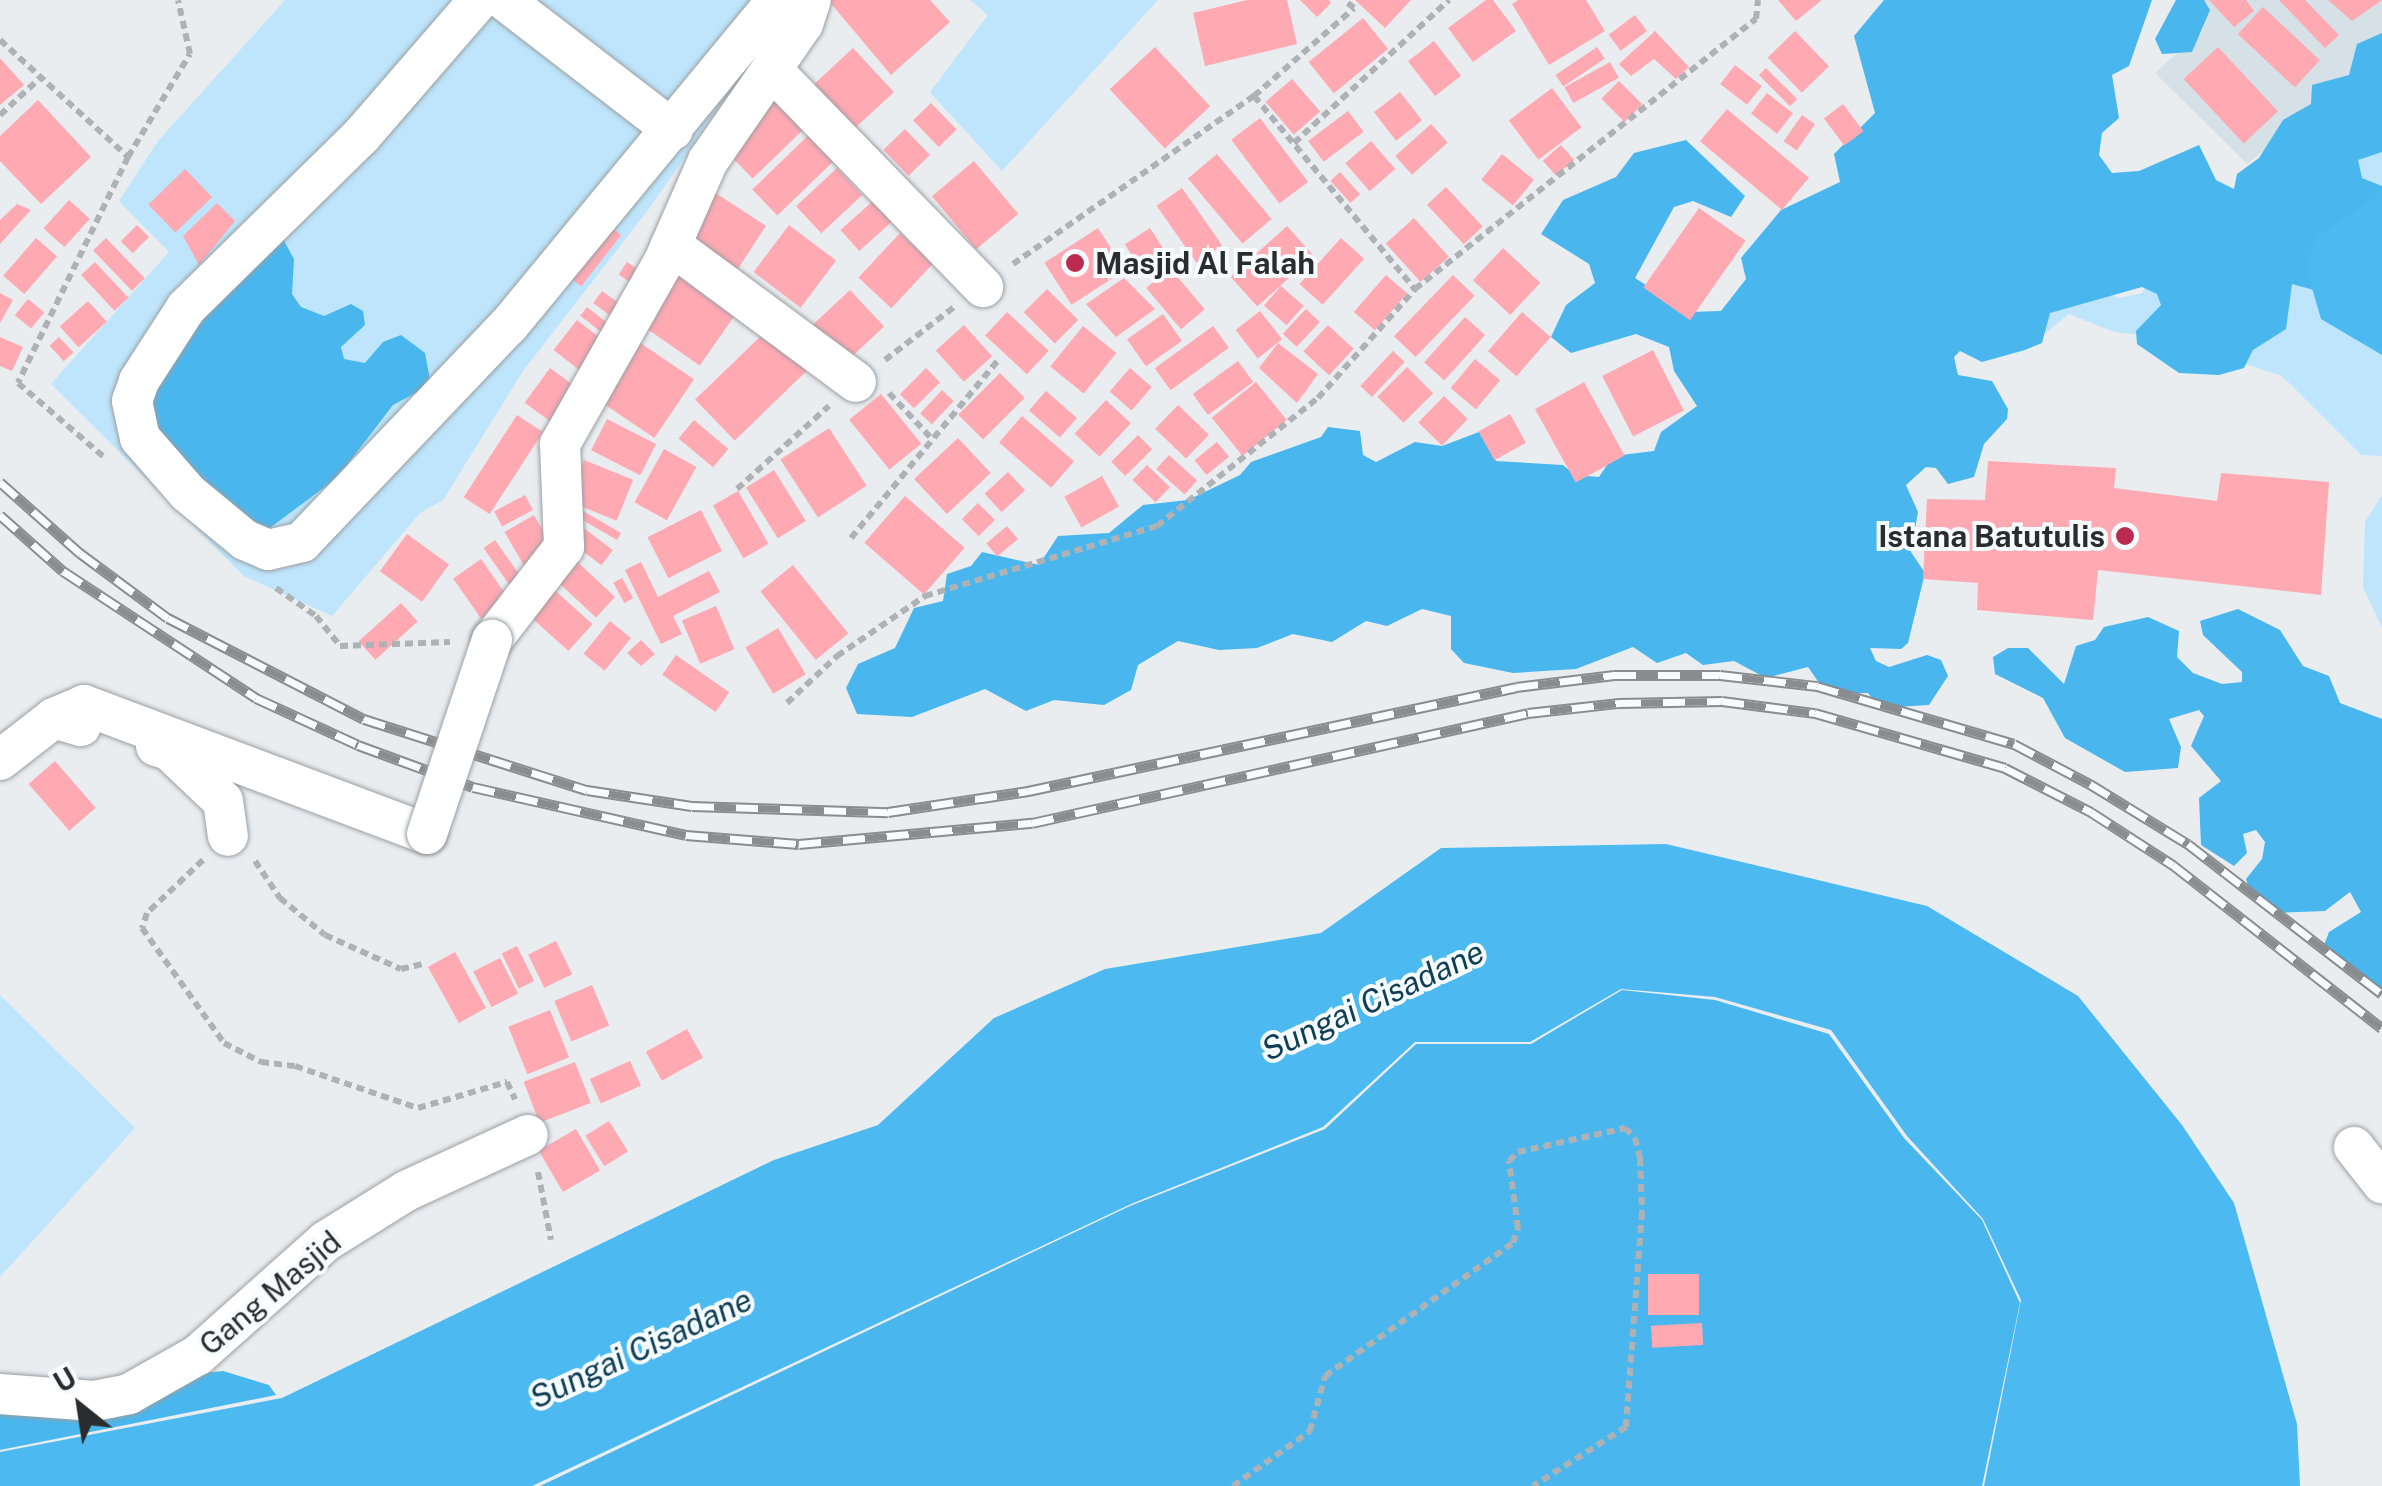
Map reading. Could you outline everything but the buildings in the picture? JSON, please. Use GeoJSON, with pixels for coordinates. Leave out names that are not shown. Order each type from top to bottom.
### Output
{"type":"FeatureCollection","features":[{"type":"Feature","properties":{"kind":"street"},"geometry":{"type":"LineString","coordinates":[[478,0],[360,136],[186,308],[138,381],[132,401],[140,438],[188,493],[245,540],[268,550],[302,542],[509,325],[776,0]]}},
{"type":"Feature","properties":{"kind":"street"},"geometry":{"type":"LineString","coordinates":[[504,0],[673,130]]}},
{"type":"Feature","properties":{"kind":"street"},"geometry":{"type":"LineString","coordinates":[[0,760],[54,718],[84,706],[427,834],[492,640],[564,546],[560,444],[672,245],[708,161],[803,24],[811,0]]}},
{"type":"Feature","properties":{"kind":"street"},"geometry":{"type":"LineString","coordinates":[[772,70],[983,287]]}},
{"type":"Feature","properties":{"kind":"street"},"geometry":{"type":"LineString","coordinates":[[672,245],[869,384]]}},
{"type":"Feature","properties":{"kind":"street"},"geometry":{"type":"LineString","coordinates":[[54,718],[169,750],[223,801],[228,836]]}},
{"type":"Feature","properties":{"kind":"street","name":"Gang Masjid"},"geometry":{"type":"LineString","coordinates":[[0,1394],[94,1401],[129,1394],[198,1355],[326,1241],[406,1191],[528,1135]]}},
{"type":"Feature","properties":{"kind":"street"},"geometry":{"type":"LineString","coordinates":[[2354,1148],[2382,1183]]}},
{"type":"Feature","properties":{"kind":"path"},"geometry":{"type":"LineString","coordinates":[[128,157],[190,54],[178,0]]}},
{"type":"Feature","properties":{"kind":"path"},"geometry":{"type":"LineString","coordinates":[[1344,0],[1354,8],[1254,96],[1415,288]]}},
{"type":"Feature","properties":{"kind":"path"},"geometry":{"type":"LineString","coordinates":[[1294,144],[1449,0]]}},
{"type":"Feature","properties":{"kind":"path"},"geometry":{"type":"LineString","coordinates":[[787,703],[837,656],[925,596],[1157,526],[1318,398],[1415,288],[1756,19],[1758,0]]}},
{"type":"Feature","properties":{"kind":"path"},"geometry":{"type":"LineString","coordinates":[[0,114],[42,77]]}},
{"type":"Feature","properties":{"kind":"path"},"geometry":{"type":"LineString","coordinates":[[851,538],[999,359]]}},
{"type":"Feature","properties":{"kind":"path"},"geometry":{"type":"LineString","coordinates":[[869,384],[933,440]]}},
{"type":"Feature","properties":{"kind":"path"},"geometry":{"type":"LineString","coordinates":[[422,964],[401,969],[326,935],[280,898],[245,847],[228,836],[147,912],[142,928],[224,1043],[262,1062],[295,1066],[418,1108],[507,1082],[528,1135],[551,1240]]}},
{"type":"Feature","properties":{"kind":"path"},"geometry":{"type":"LineString","coordinates":[[1233,1486],[1310,1431],[1325,1376],[1512,1243],[1518,1228],[1509,1161],[1518,1152],[1625,1128],[1635,1138],[1640,1158],[1642,1212],[1626,1427],[1533,1486]]}},
{"type":"Feature","properties":{"kind":"shaded area"},"geometry":{"type":"Polygon","coordinates":[[[285,0],[794,0],[651,206],[523,371],[443,500],[420,513],[332,616],[244,576],[51,384],[169,252],[119,201],[158,141],[285,0]]]}},
{"type":"Feature","properties":{"kind":"shaded area"},"geometry":{"type":"Polygon","coordinates":[[[970,0],[1158,0],[1002,171],[930,92],[988,15],[970,0]]]}},
{"type":"Feature","properties":{"kind":"shaded area"},"geometry":{"type":"Polygon","coordinates":[[[1884,0],[2152,0],[2129,66],[2112,75],[2119,118],[2102,133],[2099,155],[2112,173],[2139,171],[2199,145],[2216,180],[2234,189],[2237,174],[2259,158],[2283,120],[2311,104],[2312,85],[2349,75],[2357,44],[2382,33],[2382,152],[2358,160],[2362,178],[2382,186],[2382,213],[2336,296],[2292,284],[2286,329],[2253,350],[2244,368],[2219,375],[2179,373],[2137,344],[2136,331],[2161,305],[2157,294],[2142,287],[2050,313],[2042,343],[2025,350],[1982,362],[1960,351],[1954,357],[1958,375],[1992,381],[2008,409],[2007,419],[1984,444],[1974,477],[1948,484],[1936,468],[1926,467],[1906,485],[1918,512],[1911,552],[1925,573],[1908,643],[1901,649],[1870,648],[1876,661],[1889,667],[1927,655],[1941,660],[1948,676],[1929,705],[1880,708],[1868,693],[1826,693],[1808,667],[1766,678],[1734,661],[1703,665],[1686,653],[1657,663],[1633,647],[1576,669],[1513,673],[1464,663],[1451,649],[1451,616],[1422,609],[1387,626],[1366,621],[1332,642],[1293,634],[1257,648],[1219,650],[1178,641],[1138,665],[1131,690],[1104,705],[1054,700],[1026,711],[985,689],[912,717],[857,714],[846,688],[858,664],[895,648],[914,608],[943,601],[947,574],[971,566],[982,552],[1039,565],[1058,536],[1109,533],[1143,505],[1188,500],[1240,475],[1251,462],[1321,437],[1328,427],[1360,431],[1363,455],[1376,462],[1415,442],[1442,446],[1479,432],[1496,461],[1563,465],[1575,475],[1599,477],[1613,456],[1654,451],[1661,432],[1697,406],[1674,371],[1669,347],[1636,334],[1571,353],[1551,337],[1566,305],[1595,283],[1589,264],[1541,234],[1563,200],[1616,177],[1634,153],[1686,140],[1745,196],[1731,217],[1693,201],[1674,207],[1635,278],[1688,312],[1721,311],[1746,279],[1741,258],[1781,210],[1840,182],[1834,154],[1875,113],[1854,36],[1884,0]]]}},
{"type":"Feature","properties":{"kind":"shaded area"},"geometry":{"type":"Polygon","coordinates":[[[2176,0],[2204,0],[2210,10],[2192,52],[2162,54],[2155,39],[2176,0]]]}},
{"type":"Feature","properties":{"kind":"shaded area"},"geometry":{"type":"Polygon","coordinates":[[[2185,0],[2382,0],[2382,56],[2247,164],[2155,73],[2204,30],[2185,0]]]}},
{"type":"Feature","properties":{"kind":"shaded area"},"geometry":{"type":"Polygon","coordinates":[[[2382,122],[2382,456],[2361,455],[2282,376],[2162,337],[2114,332],[2069,314],[2025,350],[2018,264],[2120,298],[2142,293],[2152,274],[2382,122]]]}},
{"type":"Feature","properties":{"kind":"shaded area"},"geometry":{"type":"Polygon","coordinates":[[[283,239],[294,259],[292,294],[301,307],[324,316],[351,304],[363,311],[365,325],[341,347],[344,359],[365,363],[383,342],[401,335],[425,353],[431,385],[393,405],[337,478],[263,533],[235,520],[146,422],[163,356],[283,239]]]}},
{"type":"Feature","properties":{"kind":"shaded area"},"geometry":{"type":"Polygon","coordinates":[[[2382,495],[2382,628],[2363,587],[2365,522],[2382,495]]]}},
{"type":"Feature","properties":{"kind":"shaded area"},"geometry":{"type":"Polygon","coordinates":[[[2238,609],[2280,630],[2303,666],[2329,676],[2340,703],[2382,719],[2382,988],[2340,966],[2323,948],[2329,932],[2361,912],[2350,892],[2325,911],[2276,913],[2251,895],[2246,879],[2262,859],[2265,842],[2256,830],[2243,834],[2247,853],[2234,866],[2201,845],[2199,798],[2221,781],[2191,746],[2204,716],[2199,710],[2169,719],[2181,747],[2178,768],[2125,772],[2065,738],[2043,698],[1995,674],[1993,657],[2008,648],[2028,648],[2064,684],[2076,646],[2095,640],[2104,627],[2148,617],[2179,631],[2177,657],[2193,673],[2222,684],[2242,682],[2242,672],[2203,635],[2200,621],[2238,609]]]}},
{"type":"Feature","properties":{"kind":"shaded area"},"geometry":{"type":"Polygon","coordinates":[[[1622,990],[1715,1000],[1829,1034],[1904,1138],[1982,1220],[2020,1303],[1982,1486],[540,1486],[1130,1206],[1325,1129],[1416,1044],[1531,1044],[1622,990]]]}},
{"type":"Feature","properties":{"kind":"shaded area"},"geometry":{"type":"Polygon","coordinates":[[[0,995],[135,1128],[0,1277],[0,995]]]}},
{"type":"Feature","properties":{"kind":"shaded area"},"geometry":{"type":"Polygon","coordinates":[[[223,1371],[269,1385],[276,1395],[0,1450],[0,1393],[223,1371]]]}},
{"type":"Feature","properties":{"kind":"water"},"geometry":{"type":"Polygon","coordinates":[[[2382,192],[2382,355],[2321,319],[2305,264],[2319,235],[2382,192]]]}},
{"type":"Feature","properties":{"kind":"water","name":"Sungai Cisadane"},"geometry":{"type":"Polygon","coordinates":[[[1666,844],[1927,906],[2078,996],[2182,1125],[2234,1203],[2297,1424],[2300,1486],[1984,1486],[2021,1300],[1983,1219],[1907,1136],[1831,1030],[1715,997],[1621,989],[1530,1042],[1415,1042],[1323,1127],[1131,1204],[532,1486],[0,1486],[0,1452],[282,1398],[774,1160],[878,1125],[994,1018],[1105,969],[1321,933],[1441,848],[1666,844]]]}},
{"type":"Feature","properties":{"kind":"railway"},"geometry":{"type":"LineString","coordinates":[[0,482],[80,553],[168,618],[364,719],[587,790],[692,806],[888,812],[1028,791],[1516,687],[1614,675],[1720,675],[1817,686],[2014,744],[2090,784],[2188,844],[2382,994]]}},
{"type":"Feature","properties":{"kind":"railway"},"geometry":{"type":"LineString","coordinates":[[0,515],[63,571],[256,698],[358,745],[473,787],[686,835],[799,844],[1032,823],[1528,713],[1619,703],[1722,701],[1815,713],[2005,768],[2091,812],[2173,865],[2382,1028]]}},
{"type":"Feature","properties":{"kind":"place","name":"Masjid Al Falah"},"geometry":{"type":"Point","coordinates":[1075,263]}},
{"type":"Feature","properties":{"kind":"place","name":"Istana Batutulis"},"geometry":{"type":"Point","coordinates":[2125,536]}}]}
